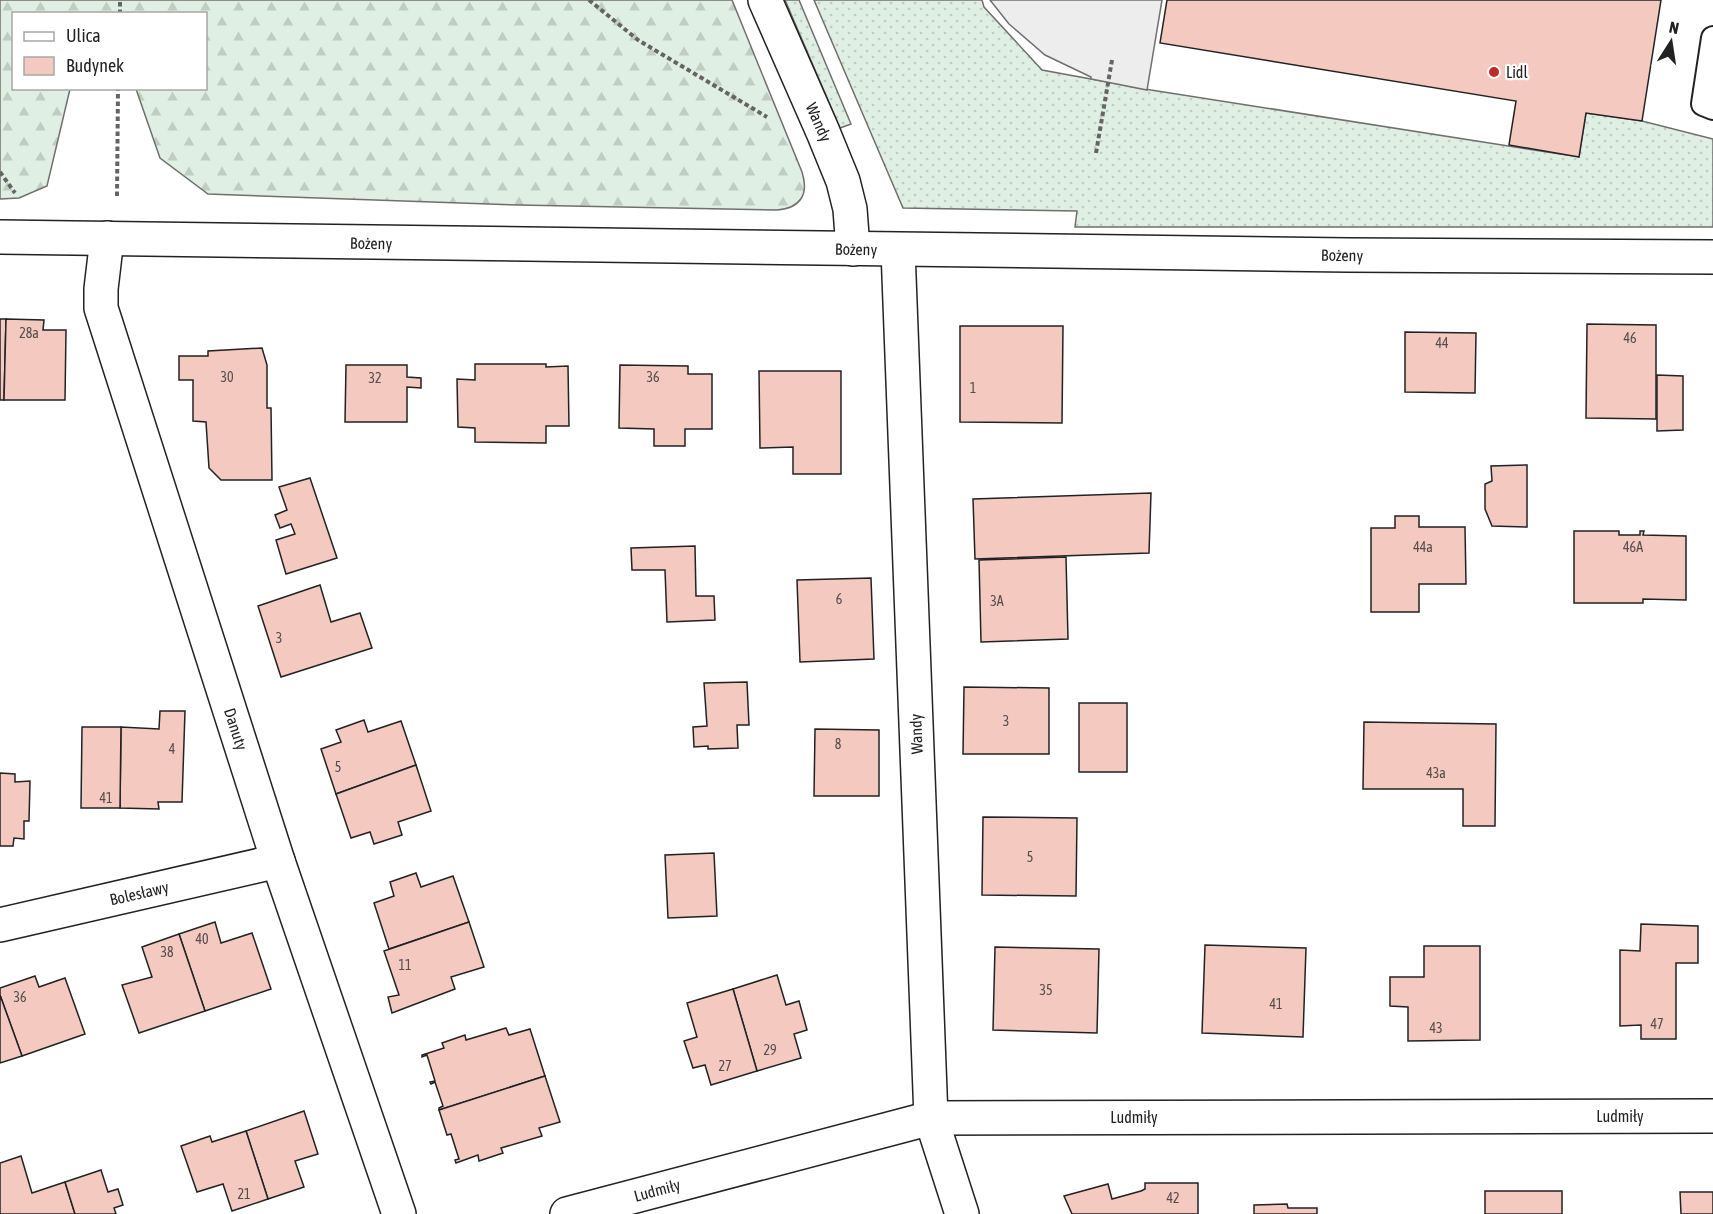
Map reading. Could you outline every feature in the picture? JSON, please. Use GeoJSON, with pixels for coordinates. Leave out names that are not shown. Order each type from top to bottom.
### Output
{"type":"FeatureCollection","features":[{"type":"Feature","properties":{"kind":"street","name":"Wandy"},"geometry":{"type":"LineString","coordinates":[[765,0],[843,181],[850,209],[853,249]]}},
{"type":"Feature","properties":{"kind":"street","name":"Bożeny"},"geometry":{"type":"LineString","coordinates":[[0,237],[898,250],[1713,257]]}},
{"type":"Feature","properties":{"kind":"street","name":"Danuty"},"geometry":{"type":"LineString","coordinates":[[111,238],[101,289],[101,308],[278,861],[399,1214]]}},
{"type":"Feature","properties":{"kind":"street","name":"Wandy"},"geometry":{"type":"LineString","coordinates":[[898,250],[931,1118],[962,1214]]}},
{"type":"Feature","properties":{"kind":"street","name":"Bolesławy"},"geometry":{"type":"LineString","coordinates":[[0,925],[278,861]]}},
{"type":"Feature","properties":{"kind":"street","name":"Ludmiły"},"geometry":{"type":"LineString","coordinates":[[567,1214],[931,1118],[1713,1116]]}},
{"type":"Feature","properties":{"kind":"lane"},"geometry":{"type":"LineString","coordinates":[[1713,38],[1702,104],[1713,108]]}},
{"type":"Feature","properties":{"kind":"path"},"geometry":{"type":"LineString","coordinates":[[590,0],[638,40],[769,117]]}},
{"type":"Feature","properties":{"kind":"path"},"geometry":{"type":"LineString","coordinates":[[1096,153],[1112,60]]}},
{"type":"Feature","properties":{"kind":"path"},"geometry":{"type":"LineString","coordinates":[[111,238],[118,90]]}},
{"type":"Feature","properties":{"kind":"path"},"geometry":{"type":"LineString","coordinates":[[0,172],[19,198]]}},
{"type":"Feature","properties":{"kind":"green space"},"geometry":{"type":"Polygon","coordinates":[[[0,0],[732,0],[804,180],[803,193],[797,203],[777,210],[518,205],[208,194],[160,158],[136,90],[207,90],[207,12],[12,12],[12,90],[70,90],[47,186],[19,198],[0,199],[0,0]]]}},
{"type":"Feature","properties":{"kind":"green space"},"geometry":{"type":"Polygon","coordinates":[[[785,0],[799,0],[851,124],[840,128],[785,0]]]}},
{"type":"Feature","properties":{"kind":"green space"},"geometry":{"type":"Polygon","coordinates":[[[814,0],[982,0],[984,7],[1042,70],[1151,90],[1579,157],[1586,113],[1642,121],[1713,139],[1713,227],[1075,227],[1077,211],[903,208],[814,0]]]}},
{"type":"Feature","properties":{"kind":"shaded area"},"geometry":{"type":"Polygon","coordinates":[[[990,0],[1162,0],[1147,90],[1091,79],[1045,55],[1009,24],[990,0]]]}},
{"type":"Feature","properties":{"kind":"building","name":"Lidl"},"geometry":{"type":"Polygon","coordinates":[[[1167,0],[1661,0],[1642,121],[1586,113],[1579,157],[1509,145],[1516,101],[1160,43],[1167,0]]]}},
{"type":"Feature","properties":{"kind":"building"},"geometry":{"type":"Polygon","coordinates":[[[0,319],[6,319],[4,400],[0,400],[0,319]]]}},
{"type":"Feature","properties":{"kind":"building"},"geometry":{"type":"Polygon","coordinates":[[[6,319],[44,320],[43,330],[66,330],[65,400],[4,400],[6,319]]]}},
{"type":"Feature","properties":{"kind":"building"},"geometry":{"type":"Polygon","coordinates":[[[1587,324],[1656,325],[1656,419],[1586,418],[1587,324]]]}},
{"type":"Feature","properties":{"kind":"building"},"geometry":{"type":"Polygon","coordinates":[[[960,326],[1063,326],[1062,423],[960,422],[960,326]]]}},
{"type":"Feature","properties":{"kind":"building"},"geometry":{"type":"Polygon","coordinates":[[[1405,332],[1476,333],[1475,393],[1405,392],[1405,332]]]}},
{"type":"Feature","properties":{"kind":"building"},"geometry":{"type":"Polygon","coordinates":[[[262,348],[267,365],[267,408],[271,408],[272,480],[221,480],[209,468],[206,422],[193,421],[193,380],[179,380],[179,356],[208,356],[208,351],[262,348]]]}},
{"type":"Feature","properties":{"kind":"building"},"geometry":{"type":"Polygon","coordinates":[[[475,364],[568,366],[569,426],[546,426],[546,443],[475,442],[475,428],[458,427],[457,379],[475,380],[475,364]]]}},
{"type":"Feature","properties":{"kind":"building"},"geometry":{"type":"Polygon","coordinates":[[[346,365],[407,365],[407,377],[421,378],[421,388],[407,387],[407,422],[345,422],[346,365]]]}},
{"type":"Feature","properties":{"kind":"building"},"geometry":{"type":"Polygon","coordinates":[[[620,365],[688,366],[688,374],[712,374],[712,429],[685,429],[685,446],[654,446],[654,429],[619,428],[620,365]]]}},
{"type":"Feature","properties":{"kind":"building"},"geometry":{"type":"Polygon","coordinates":[[[759,371],[841,371],[841,474],[793,474],[793,447],[760,448],[759,371]]]}},
{"type":"Feature","properties":{"kind":"building"},"geometry":{"type":"Polygon","coordinates":[[[1657,375],[1683,376],[1683,430],[1657,431],[1657,375]]]}},
{"type":"Feature","properties":{"kind":"building"},"geometry":{"type":"Polygon","coordinates":[[[1527,465],[1527,527],[1492,526],[1485,509],[1485,484],[1492,481],[1491,466],[1527,465]]]}},
{"type":"Feature","properties":{"kind":"building"},"geometry":{"type":"Polygon","coordinates":[[[310,478],[337,558],[286,574],[276,540],[295,534],[291,524],[280,528],[275,515],[287,510],[279,487],[310,478]]]}},
{"type":"Feature","properties":{"kind":"building"},"geometry":{"type":"Polygon","coordinates":[[[1151,493],[1149,553],[975,559],[973,499],[1151,493]]]}},
{"type":"Feature","properties":{"kind":"building"},"geometry":{"type":"Polygon","coordinates":[[[1395,516],[1419,516],[1419,527],[1465,527],[1466,584],[1419,584],[1419,612],[1371,612],[1371,528],[1395,528],[1395,516]]]}},
{"type":"Feature","properties":{"kind":"building"},"geometry":{"type":"Polygon","coordinates":[[[1574,531],[1619,531],[1619,535],[1640,535],[1640,531],[1644,531],[1643,535],[1686,536],[1686,600],[1643,599],[1643,603],[1574,603],[1574,531]]]}},
{"type":"Feature","properties":{"kind":"building"},"geometry":{"type":"Polygon","coordinates":[[[695,546],[696,596],[714,596],[715,620],[667,622],[665,570],[632,570],[631,548],[695,546]]]}},
{"type":"Feature","properties":{"kind":"building"},"geometry":{"type":"Polygon","coordinates":[[[1066,557],[1068,639],[981,642],[979,560],[1066,557]]]}},
{"type":"Feature","properties":{"kind":"building"},"geometry":{"type":"Polygon","coordinates":[[[871,578],[874,659],[800,662],[797,580],[871,578]]]}},
{"type":"Feature","properties":{"kind":"building"},"geometry":{"type":"Polygon","coordinates":[[[320,585],[331,622],[360,613],[372,648],[281,677],[258,606],[320,585]]]}},
{"type":"Feature","properties":{"kind":"building"},"geometry":{"type":"Polygon","coordinates":[[[747,682],[749,725],[737,725],[738,748],[694,747],[693,727],[707,726],[704,683],[747,682]]]}},
{"type":"Feature","properties":{"kind":"building"},"geometry":{"type":"Polygon","coordinates":[[[964,687],[1049,688],[1049,754],[963,754],[964,687]]]}},
{"type":"Feature","properties":{"kind":"building"},"geometry":{"type":"Polygon","coordinates":[[[1079,703],[1127,703],[1127,772],[1079,772],[1079,703]]]}},
{"type":"Feature","properties":{"kind":"building"},"geometry":{"type":"Polygon","coordinates":[[[160,711],[185,711],[182,802],[158,802],[159,809],[120,808],[121,727],[159,729],[160,711]]]}},
{"type":"Feature","properties":{"kind":"building"},"geometry":{"type":"Polygon","coordinates":[[[364,720],[368,732],[401,721],[416,765],[336,794],[321,749],[341,742],[336,730],[364,720]]]}},
{"type":"Feature","properties":{"kind":"building"},"geometry":{"type":"Polygon","coordinates":[[[1364,722],[1496,724],[1495,826],[1463,826],[1463,789],[1363,789],[1364,722]]]}},
{"type":"Feature","properties":{"kind":"building"},"geometry":{"type":"Polygon","coordinates":[[[82,727],[121,727],[120,808],[81,808],[82,727]]]}},
{"type":"Feature","properties":{"kind":"building"},"geometry":{"type":"Polygon","coordinates":[[[815,729],[879,730],[879,796],[814,796],[815,729]]]}},
{"type":"Feature","properties":{"kind":"building"},"geometry":{"type":"Polygon","coordinates":[[[416,765],[431,811],[398,822],[402,835],[374,844],[370,832],[351,838],[336,794],[416,765]]]}},
{"type":"Feature","properties":{"kind":"building"},"geometry":{"type":"Polygon","coordinates":[[[0,773],[15,774],[15,782],[30,781],[29,821],[24,821],[24,839],[14,838],[13,846],[0,846],[0,773]]]}},
{"type":"Feature","properties":{"kind":"building"},"geometry":{"type":"Polygon","coordinates":[[[983,817],[1077,818],[1076,896],[982,895],[983,817]]]}},
{"type":"Feature","properties":{"kind":"building"},"geometry":{"type":"Polygon","coordinates":[[[714,853],[717,916],[668,918],[665,855],[714,853]]]}},
{"type":"Feature","properties":{"kind":"building"},"geometry":{"type":"Polygon","coordinates":[[[416,873],[421,887],[453,876],[469,922],[389,949],[374,903],[394,896],[390,882],[416,873]]]}},
{"type":"Feature","properties":{"kind":"building"},"geometry":{"type":"Polygon","coordinates":[[[215,922],[221,943],[252,933],[271,989],[205,1011],[179,934],[215,922]]]}},
{"type":"Feature","properties":{"kind":"building"},"geometry":{"type":"Polygon","coordinates":[[[469,922],[484,967],[451,977],[455,989],[392,1013],[388,997],[399,995],[384,951],[469,922]]]}},
{"type":"Feature","properties":{"kind":"building"},"geometry":{"type":"Polygon","coordinates":[[[1641,924],[1698,926],[1698,963],[1676,963],[1676,1039],[1641,1039],[1641,1025],[1620,1026],[1620,950],[1640,951],[1641,924]]]}},
{"type":"Feature","properties":{"kind":"building"},"geometry":{"type":"Polygon","coordinates":[[[179,934],[205,1011],[139,1033],[122,985],[152,977],[142,947],[179,934]]]}},
{"type":"Feature","properties":{"kind":"building"},"geometry":{"type":"Polygon","coordinates":[[[1205,945],[1306,948],[1303,1037],[1202,1033],[1205,945]]]}},
{"type":"Feature","properties":{"kind":"building"},"geometry":{"type":"Polygon","coordinates":[[[1424,946],[1480,946],[1480,1040],[1408,1041],[1408,1007],[1390,1006],[1390,977],[1424,977],[1424,946]]]}},
{"type":"Feature","properties":{"kind":"building"},"geometry":{"type":"Polygon","coordinates":[[[995,947],[1099,949],[1097,1033],[993,1030],[995,947]]]}},
{"type":"Feature","properties":{"kind":"building"},"geometry":{"type":"Polygon","coordinates":[[[777,975],[786,1005],[799,1001],[807,1030],[794,1034],[801,1058],[757,1071],[733,989],[777,975]]]}},
{"type":"Feature","properties":{"kind":"building"},"geometry":{"type":"Polygon","coordinates":[[[35,976],[39,987],[65,978],[85,1034],[22,1056],[0,995],[0,988],[35,976]]]}},
{"type":"Feature","properties":{"kind":"building"},"geometry":{"type":"Polygon","coordinates":[[[733,989],[757,1071],[711,1085],[705,1065],[693,1068],[684,1041],[697,1037],[687,1003],[733,989]]]}},
{"type":"Feature","properties":{"kind":"building"},"geometry":{"type":"Polygon","coordinates":[[[0,995],[22,1056],[0,1063],[0,995]]]}},
{"type":"Feature","properties":{"kind":"building"},"geometry":{"type":"Polygon","coordinates":[[[506,1028],[509,1035],[530,1029],[545,1076],[439,1110],[443,1106],[435,1082],[431,1084],[430,1082],[435,1081],[427,1055],[422,1057],[422,1055],[444,1048],[442,1043],[465,1035],[466,1040],[506,1028]]]}},
{"type":"Feature","properties":{"kind":"building"},"geometry":{"type":"Polygon","coordinates":[[[545,1076],[560,1122],[539,1128],[542,1136],[501,1148],[503,1153],[479,1161],[478,1155],[456,1163],[455,1160],[459,1159],[451,1134],[447,1135],[439,1110],[545,1076]]]}},
{"type":"Feature","properties":{"kind":"building"},"geometry":{"type":"Polygon","coordinates":[[[304,1111],[318,1154],[295,1161],[304,1187],[268,1199],[246,1131],[304,1111]]]}},
{"type":"Feature","properties":{"kind":"building"},"geometry":{"type":"Polygon","coordinates":[[[246,1131],[268,1199],[232,1211],[223,1184],[197,1192],[181,1146],[210,1136],[212,1142],[246,1131]]]}},
{"type":"Feature","properties":{"kind":"building"},"geometry":{"type":"Polygon","coordinates":[[[21,1156],[32,1193],[65,1182],[75,1214],[0,1214],[0,1163],[21,1156]]]}},
{"type":"Feature","properties":{"kind":"building"},"geometry":{"type":"Polygon","coordinates":[[[101,1170],[108,1192],[118,1189],[123,1205],[114,1208],[116,1214],[75,1214],[65,1182],[101,1170]]]}},
{"type":"Feature","properties":{"kind":"building"},"geometry":{"type":"Polygon","coordinates":[[[1145,1183],[1198,1183],[1198,1214],[1072,1214],[1064,1196],[1108,1184],[1112,1199],[1141,1191],[1145,1189],[1145,1183]]]}},
{"type":"Feature","properties":{"kind":"building"},"geometry":{"type":"Polygon","coordinates":[[[1485,1191],[1562,1191],[1562,1214],[1485,1214],[1485,1191]]]}},
{"type":"Feature","properties":{"kind":"building"},"geometry":{"type":"Polygon","coordinates":[[[1680,1192],[1713,1192],[1713,1214],[1681,1214],[1680,1192]]]}},
{"type":"Feature","properties":{"kind":"building"},"geometry":{"type":"Polygon","coordinates":[[[1287,1204],[1288,1208],[1317,1208],[1317,1214],[1254,1214],[1254,1205],[1287,1204]]]}},
{"type":"Feature","properties":{"kind":"place","name":"Lidl"},"geometry":{"type":"Point","coordinates":[1494,72]}}]}
